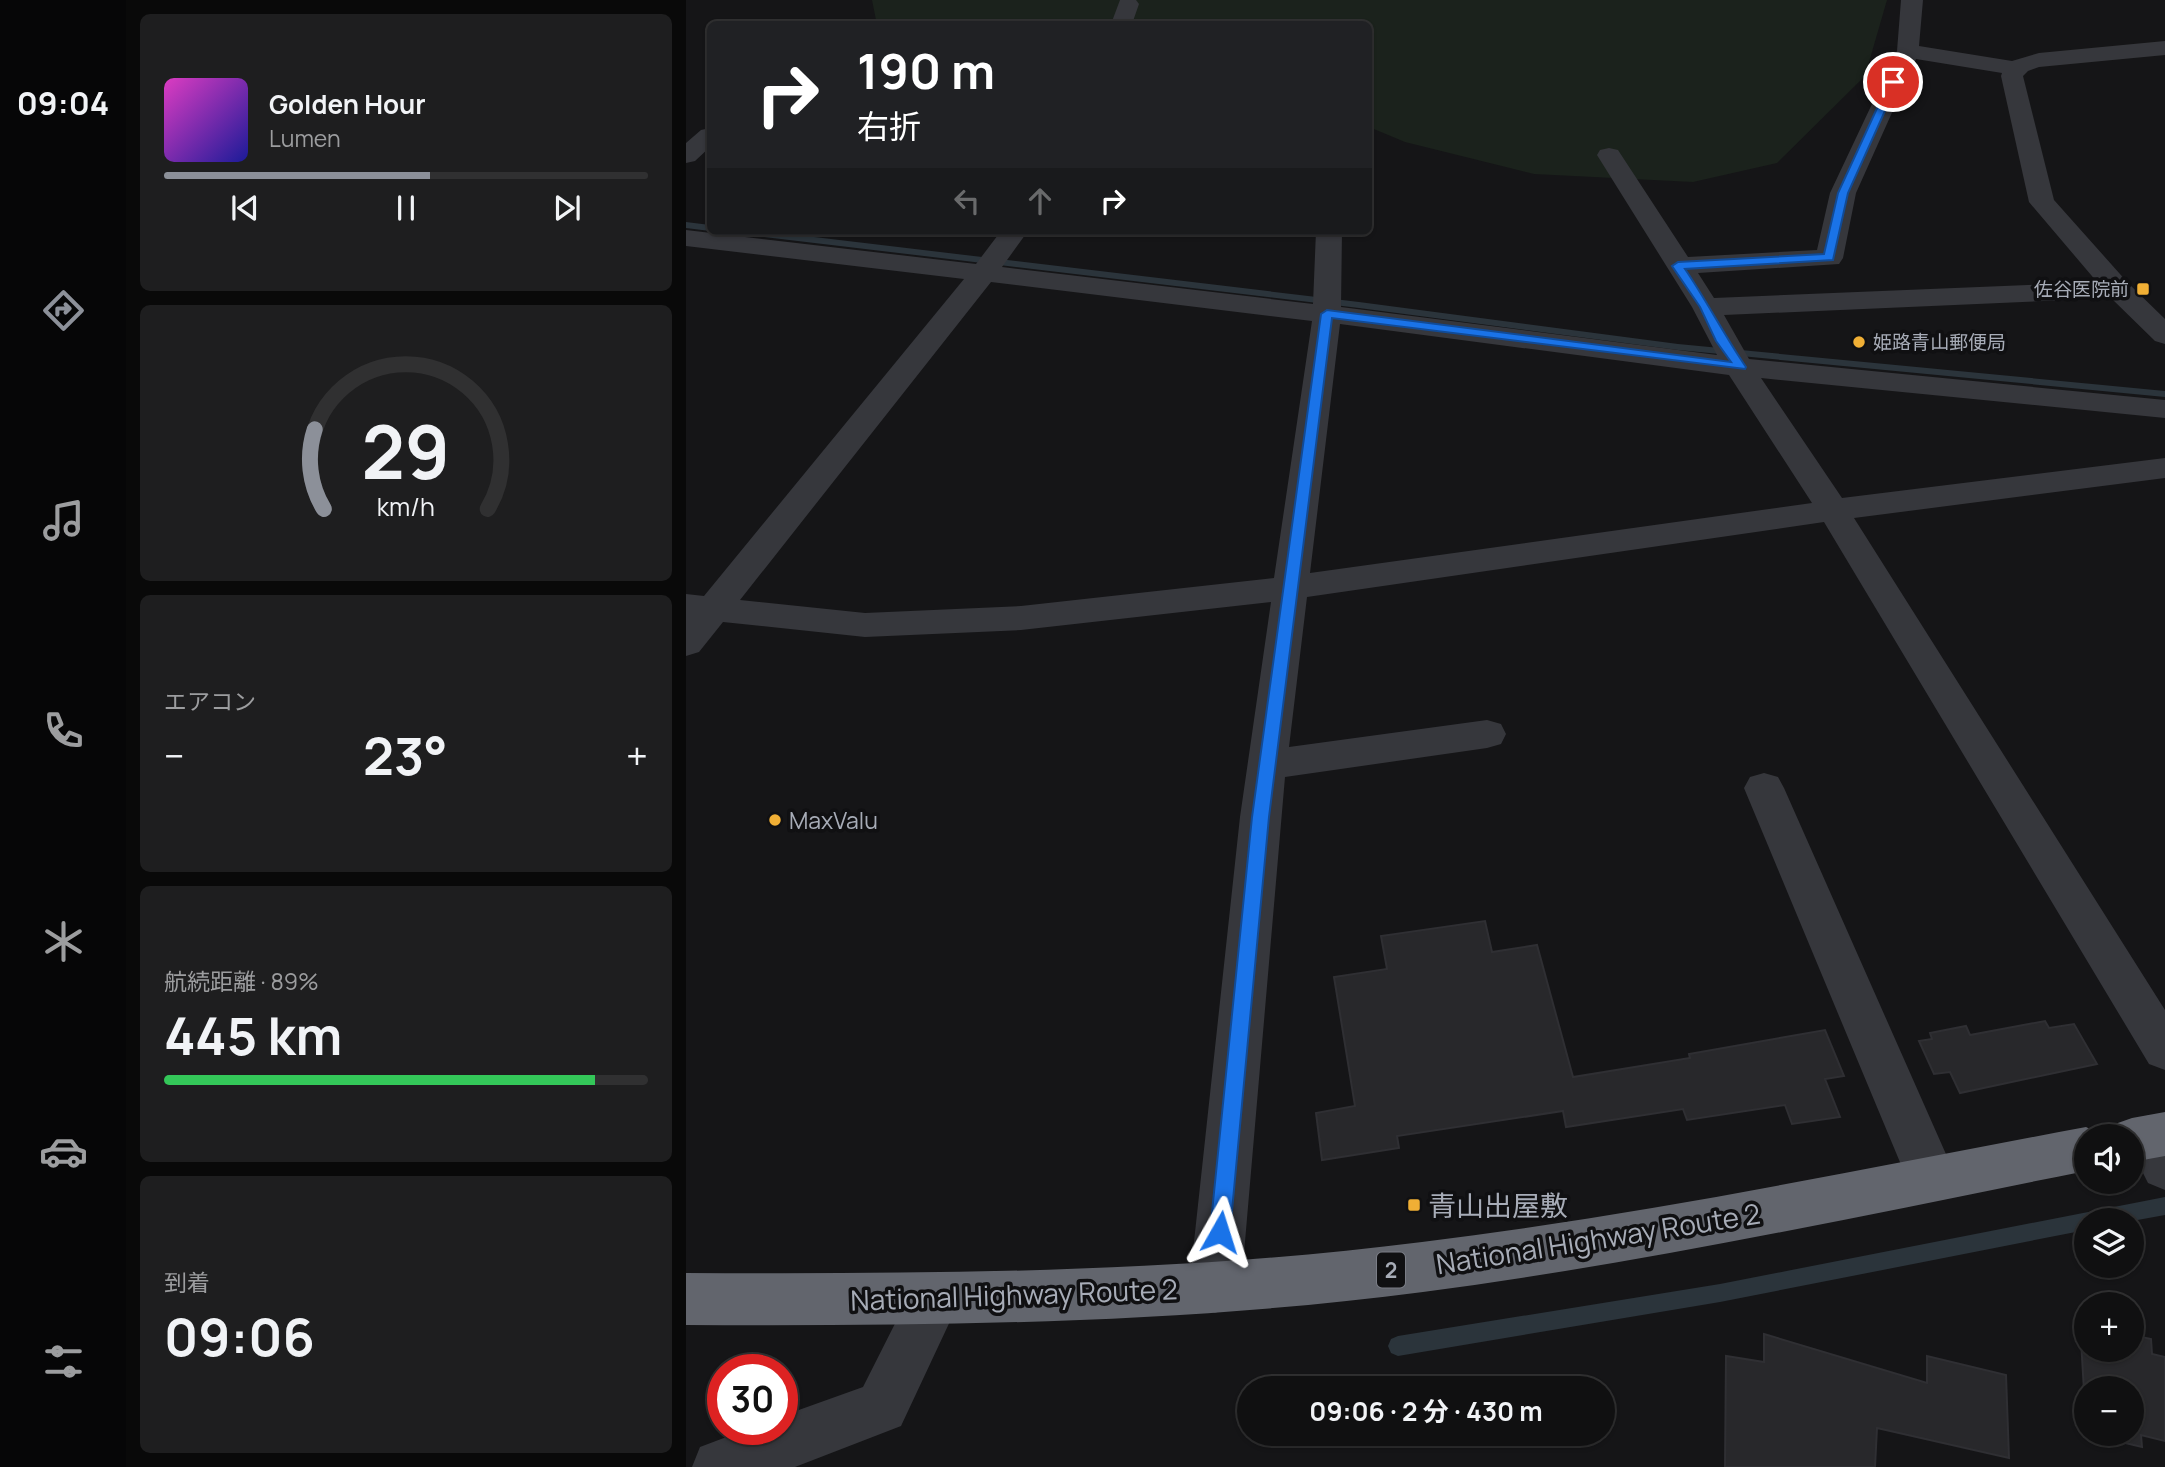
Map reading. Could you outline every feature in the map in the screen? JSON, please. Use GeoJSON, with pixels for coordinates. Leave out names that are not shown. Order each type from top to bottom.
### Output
{"type":"FeatureCollection","features":[{"type":"Feature","properties":{"kind":"highway","name":"National Highway Route 2"},"geometry":{"type":"LineString","coordinates":[[686,1299],[934,1300],[1215,1288],[1423,1266],[1712,1221],[2074,1151]]}},
{"type":"Feature","properties":{"kind":"street"},"geometry":{"type":"LineString","coordinates":[[1678,266],[1829,258],[1843,193],[1908,51],[1912,0]]}},
{"type":"Feature","properties":{"kind":"street"},"geometry":{"type":"LineString","coordinates":[[1908,51],[2015,68],[2039,60],[2165,48]]}},
{"type":"Feature","properties":{"kind":"street"},"geometry":{"type":"LineString","coordinates":[[2015,68],[2013,85],[2042,202],[2118,289],[2165,335]]}},
{"type":"Feature","properties":{"kind":"street"},"geometry":{"type":"LineString","coordinates":[[686,156],[707,138]]}},
{"type":"Feature","properties":{"kind":"street"},"geometry":{"type":"LineString","coordinates":[[1609,155],[1706,307],[1731,354],[1833,510],[2165,1050]]}},
{"type":"Feature","properties":{"kind":"street"},"geometry":{"type":"LineString","coordinates":[[686,643],[699,608],[991,264],[1012,235]]}},
{"type":"Feature","properties":{"kind":"street"},"geometry":{"type":"LineString","coordinates":[[1215,1288],[1267,765],[1327,303],[1329,235]]}},
{"type":"Feature","properties":{"kind":"street"},"geometry":{"type":"LineString","coordinates":[[686,238],[991,264],[1327,303],[2165,409]]}},
{"type":"Feature","properties":{"kind":"street"},"geometry":{"type":"LineString","coordinates":[[1706,307],[2118,289]]}},
{"type":"Feature","properties":{"kind":"street"},"geometry":{"type":"LineString","coordinates":[[699,608],[865,625],[1021,618],[1289,587],[1833,510],[2165,468]]}},
{"type":"Feature","properties":{"kind":"street"},"geometry":{"type":"LineString","coordinates":[[1267,765],[1487,734]]}},
{"type":"Feature","properties":{"kind":"street"},"geometry":{"type":"LineString","coordinates":[[1764,788],[1932,1179]]}},
{"type":"Feature","properties":{"kind":"street"},"geometry":{"type":"LineString","coordinates":[[720,1467],[882,1407],[934,1300]]}},
{"type":"Feature","properties":{"kind":"shaded area"},"geometry":{"type":"Polygon","coordinates":[[[872,0],[1887,0],[1865,76],[1777,163],[1693,182],[1534,174],[1405,142],[1372,128],[1372,21],[876,20],[872,0]]]}},
{"type":"Feature","properties":{"kind":"building"},"geometry":{"type":"Polygon","coordinates":[[[1485,921],[1492,952],[1537,945],[1573,1077],[1690,1058],[1689,1054],[1825,1030],[1844,1076],[1825,1079],[1840,1117],[1792,1124],[1785,1105],[1687,1120],[1683,1109],[1566,1127],[1563,1111],[1397,1136],[1399,1148],[1322,1160],[1316,1113],[1355,1106],[1334,977],[1387,969],[1381,936],[1485,921]]]}},
{"type":"Feature","properties":{"kind":"building"},"geometry":{"type":"Polygon","coordinates":[[[2045,1021],[2049,1028],[2074,1024],[2097,1064],[1960,1093],[1950,1072],[1934,1074],[1919,1041],[1932,1039],[1930,1033],[1966,1026],[1970,1035],[2045,1021]]]}},
{"type":"Feature","properties":{"kind":"building"},"geometry":{"type":"Polygon","coordinates":[[[1764,1334],[1927,1383],[1927,1356],[2006,1375],[2009,1458],[1877,1428],[1875,1467],[1725,1467],[1726,1356],[1764,1362],[1764,1334]]]}},
{"type":"Feature","properties":{"kind":"building"},"geometry":{"type":"Polygon","coordinates":[[[2144,1338],[2151,1339],[2152,1354],[2165,1357],[2165,1441],[2144,1436],[2144,1376],[2083,1376],[2082,1362],[2144,1362],[2144,1338]]]}},
{"type":"Feature","properties":{"kind":"waterway"},"geometry":{"type":"LineString","coordinates":[[686,225],[707,228]]}},
{"type":"Feature","properties":{"kind":"waterway"},"geometry":{"type":"LineString","coordinates":[[773,235],[1359,305],[1678,347],[2165,394]]}},
{"type":"Feature","properties":{"kind":"waterway"},"geometry":{"type":"LineString","coordinates":[[2144,1210],[2165,1206]]}},
{"type":"Feature","properties":{"kind":"waterway"},"geometry":{"type":"LineString","coordinates":[[1398,1346],[1720,1293],[2074,1223]]}},
{"type":"Feature","properties":{"kind":"place","name":"佐谷医院前"},"geometry":{"type":"Point","coordinates":[2143,289]}},
{"type":"Feature","properties":{"kind":"place","name":"姫路青山郵便局"},"geometry":{"type":"Point","coordinates":[1859,342]}},
{"type":"Feature","properties":{"kind":"place","name":"MaxValu"},"geometry":{"type":"Point","coordinates":[775,820]}},
{"type":"Feature","properties":{"kind":"place","name":"青山出屋敷"},"geometry":{"type":"Point","coordinates":[1414,1205]}},
{"type":"Feature","properties":{"kind":"route"},"geometry":{"type":"LineString","coordinates":[[1220,1232],[1261,817],[1289,587],[1327,314],[1740,367],[1722,341],[1706,307],[1678,266],[1829,258],[1843,193],[1893,82]]}}]}
